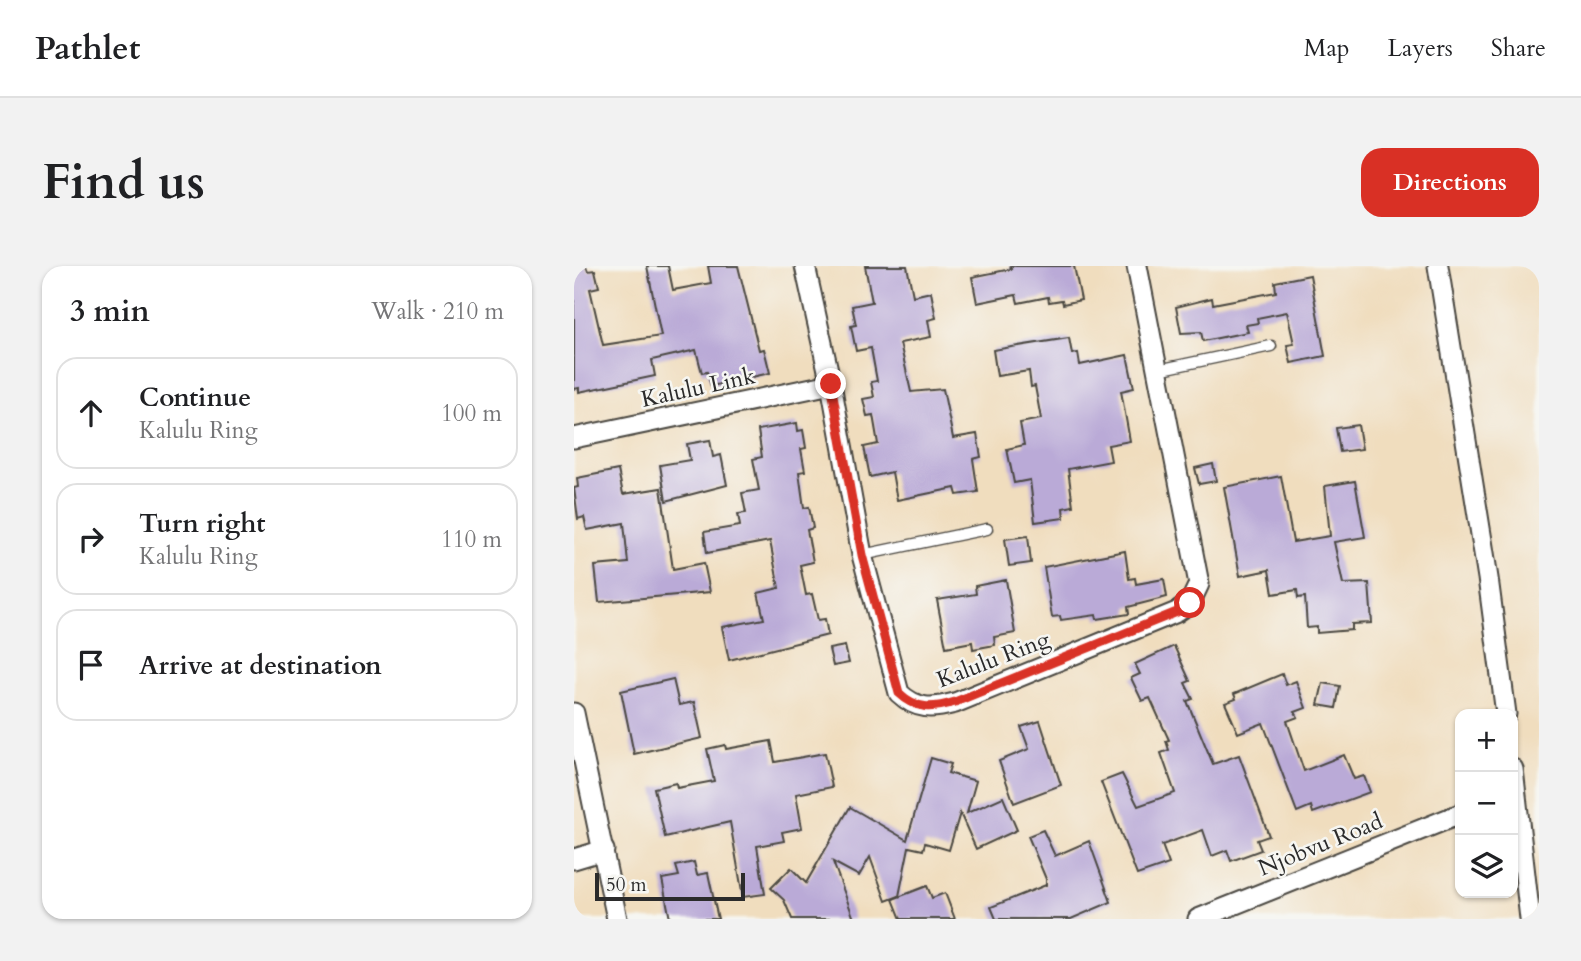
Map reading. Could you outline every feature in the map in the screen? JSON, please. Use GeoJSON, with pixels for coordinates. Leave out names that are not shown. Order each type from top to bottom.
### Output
{"type":"FeatureCollection","features":[{"type":"Feature","properties":{"kind":"street","name":"Kalulu Ring"},"geometry":{"type":"LineString","coordinates":[[805,266],[831,384],[862,555],[899,693],[922,708],[955,702],[1177,612],[1190,603],[1199,584],[1137,266]]}},
{"type":"Feature","properties":{"kind":"street"},"geometry":{"type":"LineString","coordinates":[[1438,266],[1488,578],[1505,709]]}},
{"type":"Feature","properties":{"kind":"street","name":"Kalulu Link"},"geometry":{"type":"LineString","coordinates":[[574,438],[831,384]]}},
{"type":"Feature","properties":{"kind":"street"},"geometry":{"type":"LineString","coordinates":[[574,713],[617,919]]}},
{"type":"Feature","properties":{"kind":"street","name":"Njobvu Road"},"geometry":{"type":"LineString","coordinates":[[1198,919],[1455,816]]}},
{"type":"Feature","properties":{"kind":"street"},"geometry":{"type":"LineString","coordinates":[[1518,824],[1530,919]]}},
{"type":"Feature","properties":{"kind":"street"},"geometry":{"type":"LineString","coordinates":[[574,859],[604,850]]}},
{"type":"Feature","properties":{"kind":"lane"},"geometry":{"type":"LineString","coordinates":[[1158,370],[1271,346]]}},
{"type":"Feature","properties":{"kind":"lane"},"geometry":{"type":"LineString","coordinates":[[862,555],[987,529]]}},
{"type":"Feature","properties":{"kind":"building"},"geometry":{"type":"Polygon","coordinates":[[[574,266],[586,266],[588,271],[595,270],[599,287],[590,289],[603,345],[661,336],[647,266],[668,266],[673,290],[711,283],[708,266],[738,266],[759,350],[764,349],[770,373],[711,386],[707,372],[702,373],[696,350],[652,360],[655,376],[579,392],[579,388],[574,389],[574,266]]]}},
{"type":"Feature","properties":{"kind":"building"},"geometry":{"type":"Polygon","coordinates":[[[865,266],[907,266],[913,296],[931,292],[936,318],[928,320],[931,337],[900,343],[911,392],[943,389],[953,438],[977,434],[981,457],[973,459],[978,492],[957,495],[955,488],[897,500],[892,472],[870,477],[864,447],[878,444],[873,415],[867,416],[863,399],[874,397],[871,382],[877,381],[871,348],[856,351],[851,326],[856,325],[852,306],[872,302],[865,266]]]}},
{"type":"Feature","properties":{"kind":"building"},"geometry":{"type":"Polygon","coordinates":[[[1010,266],[1074,266],[1081,300],[1063,304],[1062,300],[1049,302],[1048,297],[1018,303],[1016,295],[977,303],[972,277],[1011,269],[1010,266]]]}},
{"type":"Feature","properties":{"kind":"building"},"geometry":{"type":"Polygon","coordinates":[[[1310,275],[1325,356],[1291,363],[1287,345],[1294,344],[1287,312],[1257,318],[1258,323],[1246,325],[1248,332],[1203,341],[1201,332],[1181,333],[1176,307],[1212,298],[1213,304],[1276,292],[1275,282],[1310,275]]]}},
{"type":"Feature","properties":{"kind":"building"},"geometry":{"type":"Polygon","coordinates":[[[1069,338],[1072,354],[1078,353],[1080,365],[1127,355],[1134,388],[1121,391],[1130,441],[1108,445],[1111,461],[1068,469],[1073,506],[1063,508],[1064,518],[1035,522],[1030,480],[1014,483],[1007,449],[1024,445],[1020,423],[1041,419],[1035,386],[1031,387],[1029,371],[997,376],[993,350],[1069,338]]]}},
{"type":"Feature","properties":{"kind":"building"},"geometry":{"type":"Polygon","coordinates":[[[797,423],[798,431],[803,430],[806,448],[801,449],[805,471],[799,472],[804,508],[809,507],[813,528],[807,530],[813,562],[800,565],[806,595],[812,594],[818,620],[825,619],[828,635],[729,660],[722,627],[764,619],[758,593],[779,588],[770,541],[707,553],[704,532],[740,526],[738,514],[746,513],[742,493],[759,490],[753,459],[762,457],[758,430],[797,423]]]}},
{"type":"Feature","properties":{"kind":"building"},"geometry":{"type":"Polygon","coordinates":[[[1358,425],[1362,449],[1340,452],[1336,428],[1358,425]]]}},
{"type":"Feature","properties":{"kind":"building"},"geometry":{"type":"Polygon","coordinates":[[[710,440],[713,457],[721,455],[727,485],[666,501],[660,465],[690,460],[687,444],[710,440]]]}},
{"type":"Feature","properties":{"kind":"building"},"geometry":{"type":"Polygon","coordinates":[[[1213,464],[1216,481],[1199,484],[1195,468],[1213,464]]]}},
{"type":"Feature","properties":{"kind":"building"},"geometry":{"type":"Polygon","coordinates":[[[618,470],[623,494],[661,488],[673,569],[704,563],[710,592],[599,602],[595,566],[628,563],[624,523],[587,530],[584,517],[578,519],[574,488],[578,487],[577,478],[618,470]]]}},
{"type":"Feature","properties":{"kind":"building"},"geometry":{"type":"Polygon","coordinates":[[[1281,476],[1293,542],[1330,536],[1325,486],[1355,481],[1365,537],[1334,542],[1343,584],[1369,583],[1372,623],[1352,624],[1352,630],[1317,633],[1317,627],[1307,628],[1305,597],[1298,598],[1297,590],[1273,594],[1269,570],[1240,576],[1224,487],[1281,476]]]}},
{"type":"Feature","properties":{"kind":"building"},"geometry":{"type":"Polygon","coordinates":[[[1028,536],[1031,563],[1009,566],[1005,539],[1028,536]]]}},
{"type":"Feature","properties":{"kind":"building"},"geometry":{"type":"Polygon","coordinates":[[[1125,551],[1129,579],[1135,578],[1136,584],[1164,579],[1167,597],[1128,607],[1129,614],[1097,619],[1096,615],[1061,620],[1060,616],[1052,617],[1044,567],[1125,551]]]}},
{"type":"Feature","properties":{"kind":"building"},"geometry":{"type":"Polygon","coordinates":[[[1006,580],[1015,633],[994,637],[995,645],[973,649],[972,642],[946,647],[937,600],[976,594],[975,586],[1006,580]]]}},
{"type":"Feature","properties":{"kind":"building"},"geometry":{"type":"Polygon","coordinates":[[[845,646],[849,663],[833,666],[829,649],[845,646]]]}},
{"type":"Feature","properties":{"kind":"building"},"geometry":{"type":"Polygon","coordinates":[[[1174,646],[1190,681],[1185,683],[1193,699],[1187,701],[1213,764],[1239,755],[1269,836],[1257,840],[1261,850],[1231,861],[1227,850],[1212,856],[1203,830],[1162,845],[1169,864],[1137,875],[1101,782],[1122,774],[1138,806],[1175,793],[1161,753],[1169,750],[1166,741],[1169,740],[1150,698],[1142,701],[1131,678],[1140,674],[1135,664],[1174,646]]]}},
{"type":"Feature","properties":{"kind":"building"},"geometry":{"type":"Polygon","coordinates":[[[1282,674],[1286,685],[1296,681],[1306,708],[1295,712],[1298,717],[1287,721],[1304,771],[1344,755],[1354,779],[1364,776],[1370,792],[1313,813],[1311,806],[1297,812],[1263,723],[1238,733],[1225,703],[1236,699],[1234,694],[1282,674]]]}},
{"type":"Feature","properties":{"kind":"building"},"geometry":{"type":"Polygon","coordinates":[[[673,679],[679,705],[694,702],[702,738],[634,754],[621,691],[673,679]]]}},
{"type":"Feature","properties":{"kind":"building"},"geometry":{"type":"Polygon","coordinates":[[[1323,683],[1340,686],[1336,708],[1318,705],[1323,683]]]}},
{"type":"Feature","properties":{"kind":"building"},"geometry":{"type":"Polygon","coordinates":[[[1040,721],[1061,785],[1014,803],[999,761],[1029,749],[1021,727],[1040,721]]]}},
{"type":"Feature","properties":{"kind":"building"},"geometry":{"type":"Polygon","coordinates":[[[771,741],[775,762],[825,753],[832,787],[796,794],[802,828],[782,832],[784,841],[757,846],[765,894],[743,897],[730,822],[665,837],[654,788],[676,783],[677,788],[714,781],[707,749],[725,745],[726,749],[771,741]]]}},
{"type":"Feature","properties":{"kind":"building"},"geometry":{"type":"Polygon","coordinates":[[[931,758],[951,764],[948,773],[976,781],[967,813],[1003,797],[1017,830],[976,849],[960,813],[949,850],[925,843],[923,850],[909,847],[899,896],[886,901],[870,857],[859,876],[833,862],[854,919],[792,919],[784,900],[771,888],[791,868],[806,883],[850,807],[907,840],[931,758]]]}},
{"type":"Feature","properties":{"kind":"building"},"geometry":{"type":"Polygon","coordinates":[[[1043,830],[1055,856],[1089,841],[1111,902],[1071,919],[996,919],[991,907],[1046,885],[1028,836],[1043,830]]]}},
{"type":"Feature","properties":{"kind":"building"},"geometry":{"type":"Polygon","coordinates":[[[694,862],[697,875],[708,873],[718,919],[670,919],[662,879],[679,876],[676,866],[694,862]]]}},
{"type":"Feature","properties":{"kind":"building"},"geometry":{"type":"Polygon","coordinates":[[[927,886],[932,898],[945,893],[955,919],[901,919],[893,899],[927,886]]]}},
{"type":"Feature","properties":{"kind":"route"},"geometry":{"type":"LineString","coordinates":[[831,384],[862,555],[899,693],[909,702],[922,708],[936,708],[955,702],[1177,612],[1190,603]]}}]}
